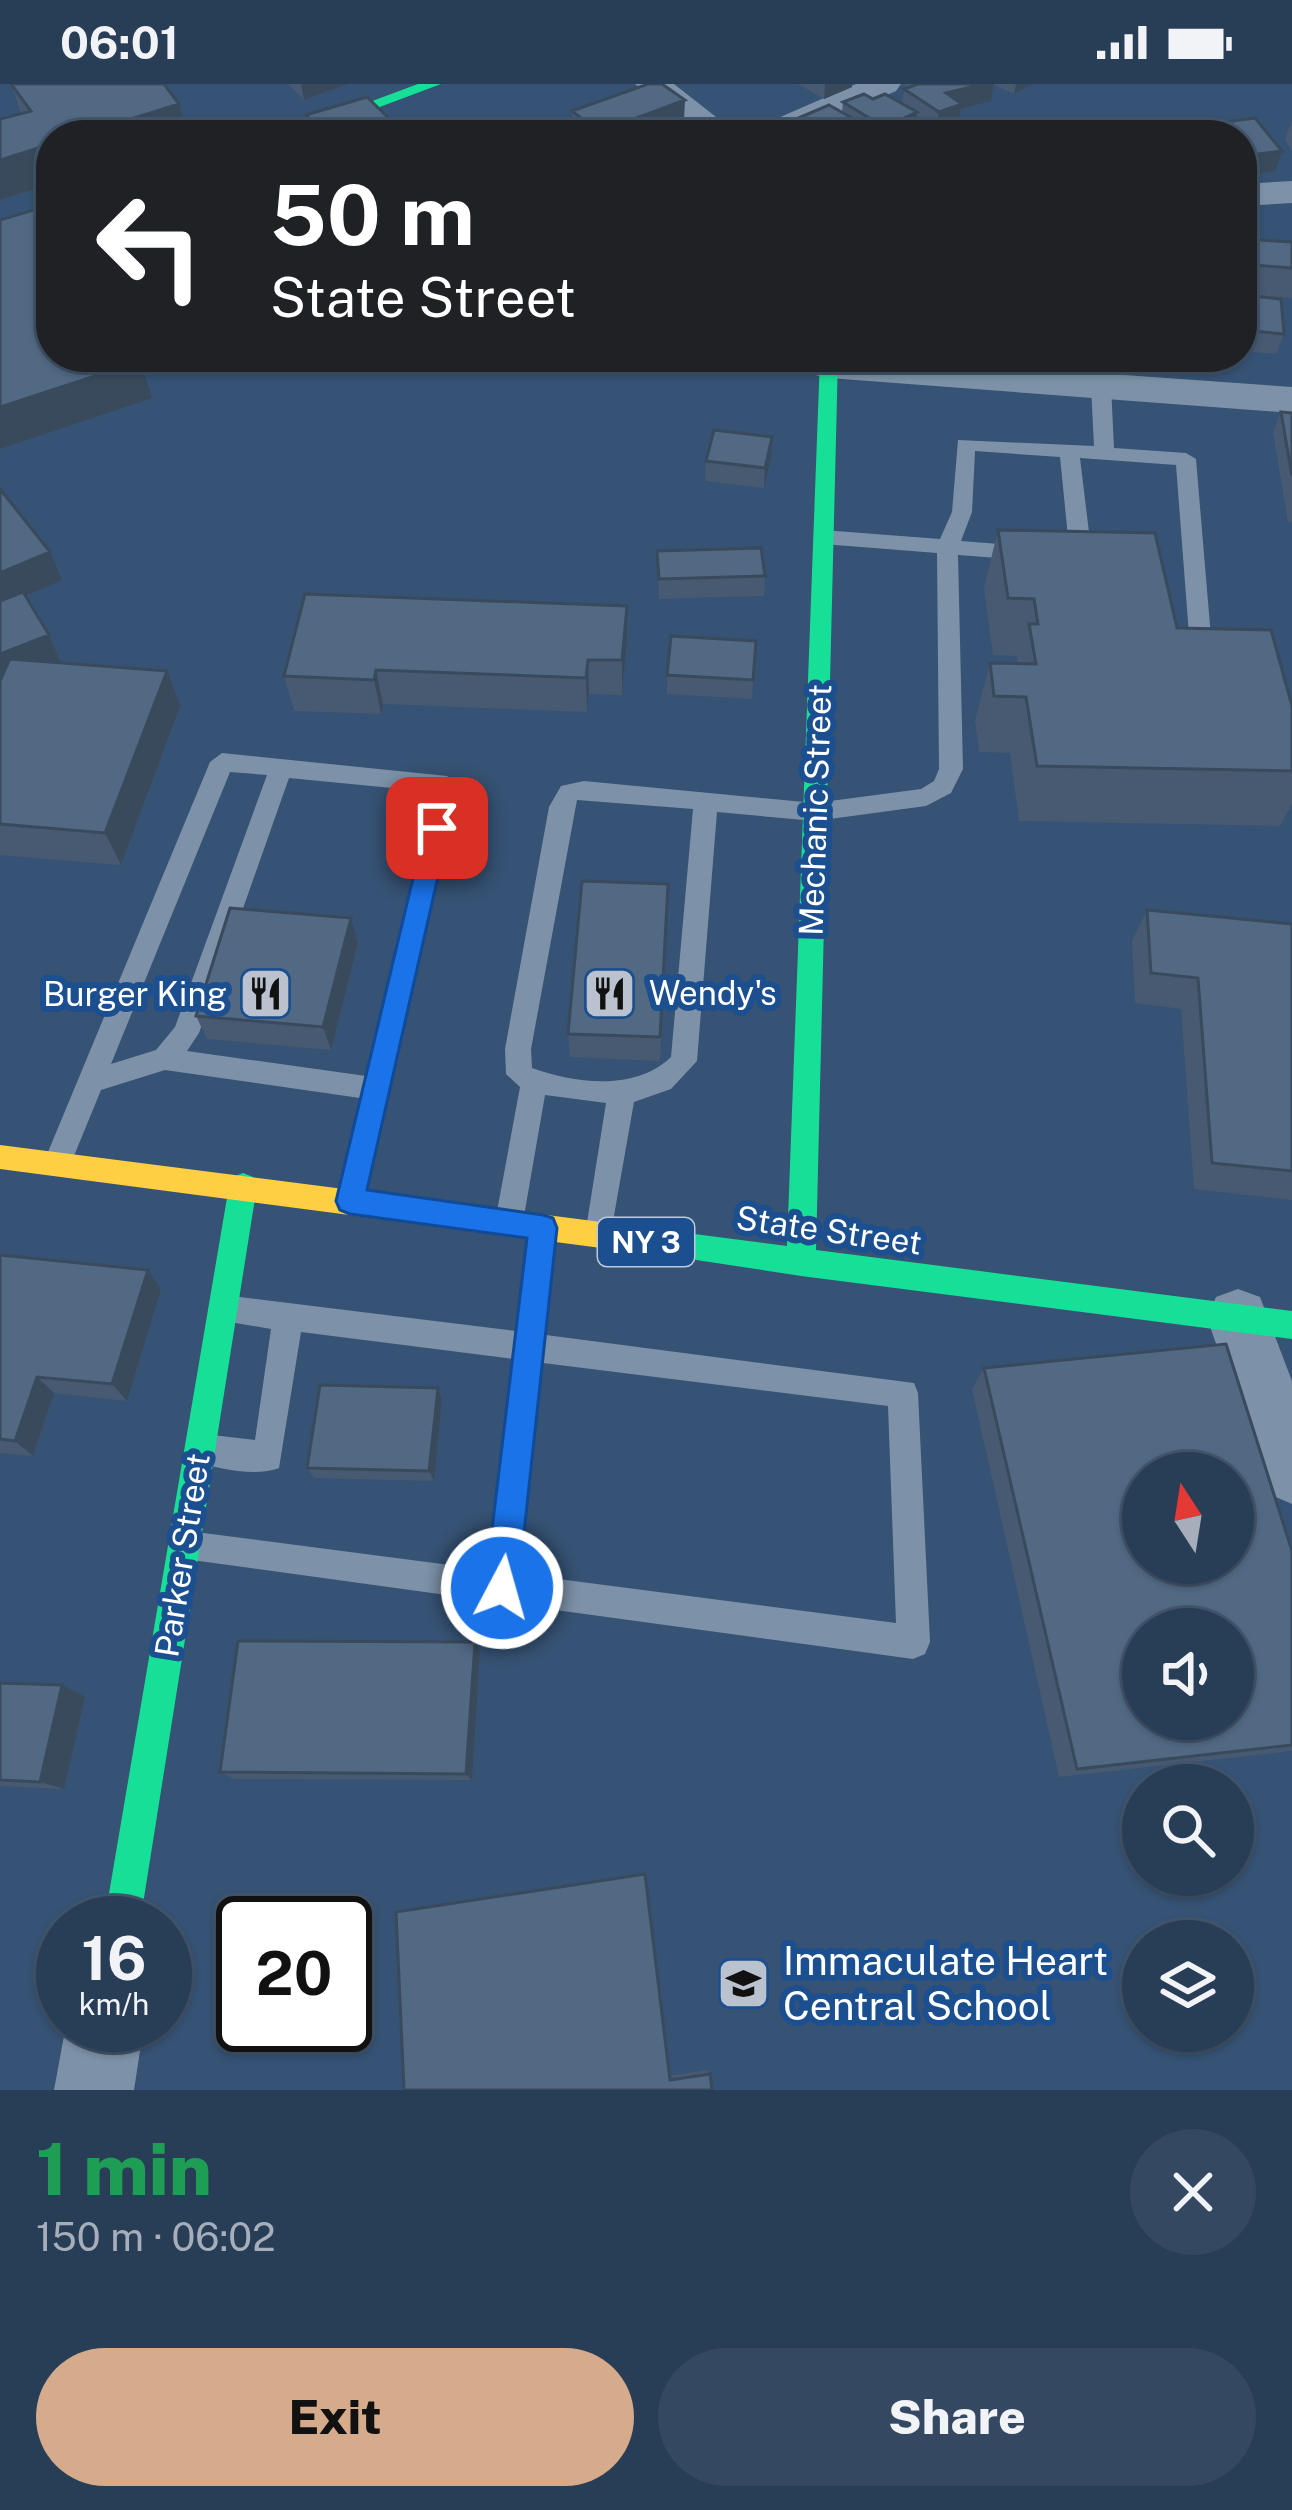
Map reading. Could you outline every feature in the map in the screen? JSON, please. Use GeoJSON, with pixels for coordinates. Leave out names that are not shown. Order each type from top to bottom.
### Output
{"type":"FeatureCollection","features":[{"type":"Feature","properties":{"kind":"main road"},"geometry":{"type":"LineString","coordinates":[[331,120],[433,84]]}},
{"type":"Feature","properties":{"kind":"main road","name":"Mechanic Street"},"geometry":{"type":"LineString","coordinates":[[801,1263],[829,372]]}},
{"type":"Feature","properties":{"kind":"main road","name":"State Street"},"geometry":{"type":"LineString","coordinates":[[0,1157],[1265,1322]]}},
{"type":"Feature","properties":{"kind":"main road","name":"Parker Street"},"geometry":{"type":"LineString","coordinates":[[126,1896],[243,1186]]}},
{"type":"Feature","properties":{"kind":"street"},"geometry":{"type":"LineString","coordinates":[[652,84],[701,120]]}},
{"type":"Feature","properties":{"kind":"street"},"geometry":{"type":"LineString","coordinates":[[801,120],[884,84]]}},
{"type":"Feature","properties":{"kind":"street"},"geometry":{"type":"LineString","coordinates":[[1257,194],[1292,192]]}},
{"type":"Feature","properties":{"kind":"street"},"geometry":{"type":"LineString","coordinates":[[942,372],[1292,400]]}},
{"type":"Feature","properties":{"kind":"street"},"geometry":{"type":"LineString","coordinates":[[1265,1322],[1292,1471]]}},
{"type":"Feature","properties":{"kind":"street"},"geometry":{"type":"LineString","coordinates":[[94,2090],[100,2052]]}},
{"type":"Feature","properties":{"kind":"lane"},"geometry":{"type":"LineString","coordinates":[[1101,386],[1104,453]]}},
{"type":"Feature","properties":{"kind":"lane"},"geometry":{"type":"LineString","coordinates":[[706,801],[684,1061],[669,1078],[643,1089],[622,1091],[535,1084],[519,1074],[515,1062],[560,807],[569,792],[706,801],[815,812],[926,797],[943,787],[951,769],[947,549],[962,512],[965,444],[1186,458],[1181,563],[1204,676]]}},
{"type":"Feature","properties":{"kind":"lane"},"geometry":{"type":"LineString","coordinates":[[824,537],[1092,557],[1069,451]]}},
{"type":"Feature","properties":{"kind":"lane"},"geometry":{"type":"LineString","coordinates":[[57,1164],[222,762],[447,785],[350,1201]]}},
{"type":"Feature","properties":{"kind":"lane"},"geometry":{"type":"LineString","coordinates":[[165,1059],[186,1033],[281,768]]}},
{"type":"Feature","properties":{"kind":"lane"},"geometry":{"type":"LineString","coordinates":[[90,1082],[165,1059],[378,1089]]}},
{"type":"Feature","properties":{"kind":"lane"},"geometry":{"type":"LineString","coordinates":[[509,1222],[535,1084]]}},
{"type":"Feature","properties":{"kind":"lane"},"geometry":{"type":"LineString","coordinates":[[599,1235],[622,1091]]}},
{"type":"Feature","properties":{"kind":"lane"},"geometry":{"type":"LineString","coordinates":[[502,1588],[543,1228]]}},
{"type":"Feature","properties":{"kind":"lane"},"geometry":{"type":"LineString","coordinates":[[184,1546],[913,1642],[903,1393],[222,1309]]}},
{"type":"Feature","properties":{"kind":"lane"},"geometry":{"type":"LineString","coordinates":[[200,1448],[268,1457],[288,1316]]}},
{"type":"Feature","properties":{"kind":"building"},"geometry":{"type":"Polygon","coordinates":[[[11,84],[164,84],[179,104],[128,120],[36,120],[36,149],[0,160],[0,119],[31,111],[11,84]]]}},
{"type":"Feature","properties":{"kind":"building"},"geometry":{"type":"Polygon","coordinates":[[[648,84],[662,84],[685,100],[631,120],[584,120],[572,111],[648,84]]]}},
{"type":"Feature","properties":{"kind":"building"},"geometry":{"type":"Polygon","coordinates":[[[918,84],[984,84],[946,93],[962,104],[939,112],[904,89],[918,84]]]}},
{"type":"Feature","properties":{"kind":"building"},"geometry":{"type":"Polygon","coordinates":[[[864,94],[873,99],[885,94],[917,112],[899,120],[873,120],[843,102],[864,94]]]}},
{"type":"Feature","properties":{"kind":"building"},"geometry":{"type":"Polygon","coordinates":[[[367,97],[391,120],[311,120],[306,115],[367,97]]]}},
{"type":"Feature","properties":{"kind":"building"},"geometry":{"type":"Polygon","coordinates":[[[829,105],[856,120],[794,120],[829,105]]]}},
{"type":"Feature","properties":{"kind":"building"},"geometry":{"type":"Polygon","coordinates":[[[1257,120],[1282,151],[1257,154],[1257,120]]]}},
{"type":"Feature","properties":{"kind":"building"},"geometry":{"type":"Polygon","coordinates":[[[36,209],[36,372],[107,372],[0,407],[0,220],[36,209]]]}},
{"type":"Feature","properties":{"kind":"building"},"geometry":{"type":"Polygon","coordinates":[[[1257,240],[1292,242],[1292,268],[1257,265],[1257,240]]]}},
{"type":"Feature","properties":{"kind":"building"},"geometry":{"type":"Polygon","coordinates":[[[1257,297],[1281,299],[1284,334],[1257,331],[1257,297]]]}},
{"type":"Feature","properties":{"kind":"building"},"geometry":{"type":"Polygon","coordinates":[[[1281,412],[1292,413],[1292,476],[1281,412]]]}},
{"type":"Feature","properties":{"kind":"building"},"geometry":{"type":"Polygon","coordinates":[[[714,430],[772,437],[765,468],[706,461],[714,430]]]}},
{"type":"Feature","properties":{"kind":"building"},"geometry":{"type":"Polygon","coordinates":[[[0,489],[50,552],[0,573],[0,489]]]}},
{"type":"Feature","properties":{"kind":"building"},"geometry":{"type":"Polygon","coordinates":[[[998,530],[1155,533],[1177,628],[1271,630],[1292,706],[1292,771],[1037,766],[1026,697],[994,696],[990,663],[1036,664],[1029,624],[1038,624],[1034,599],[1008,598],[998,530]]]}},
{"type":"Feature","properties":{"kind":"building"},"geometry":{"type":"Polygon","coordinates":[[[761,548],[765,576],[659,579],[657,551],[761,548]]]}},
{"type":"Feature","properties":{"kind":"building"},"geometry":{"type":"Polygon","coordinates":[[[23,592],[49,635],[0,654],[0,601],[23,592]]]}},
{"type":"Feature","properties":{"kind":"building"},"geometry":{"type":"Polygon","coordinates":[[[305,594],[627,606],[622,660],[588,660],[586,678],[376,670],[374,680],[284,676],[305,594]]]}},
{"type":"Feature","properties":{"kind":"building"},"geometry":{"type":"Polygon","coordinates":[[[671,636],[756,641],[753,680],[667,675],[671,636]]]}},
{"type":"Feature","properties":{"kind":"building"},"geometry":{"type":"Polygon","coordinates":[[[10,659],[167,671],[105,833],[0,824],[0,681],[10,659]]]}},
{"type":"Feature","properties":{"kind":"building"},"geometry":{"type":"Polygon","coordinates":[[[582,881],[668,884],[660,1037],[568,1034],[582,881]]]}},
{"type":"Feature","properties":{"kind":"building"},"geometry":{"type":"Polygon","coordinates":[[[230,908],[351,918],[323,1027],[196,1016],[230,908]]]}},
{"type":"Feature","properties":{"kind":"building"},"geometry":{"type":"Polygon","coordinates":[[[1147,910],[1292,924],[1292,1171],[1212,1163],[1198,978],[1151,973],[1147,910]]]}},
{"type":"Feature","properties":{"kind":"building"},"geometry":{"type":"Polygon","coordinates":[[[0,1255],[148,1270],[112,1384],[37,1377],[15,1441],[0,1439],[0,1255]]]}},
{"type":"Feature","properties":{"kind":"building"},"geometry":{"type":"Polygon","coordinates":[[[1226,1344],[1292,1551],[1292,1745],[1077,1769],[984,1368],[1226,1344]]]}},
{"type":"Feature","properties":{"kind":"building"},"geometry":{"type":"Polygon","coordinates":[[[320,1385],[438,1388],[429,1471],[307,1468],[320,1385]]]}},
{"type":"Feature","properties":{"kind":"building"},"geometry":{"type":"Polygon","coordinates":[[[238,1641],[475,1642],[466,1774],[220,1772],[238,1641]]]}},
{"type":"Feature","properties":{"kind":"building"},"geometry":{"type":"Polygon","coordinates":[[[0,1683],[62,1685],[40,1782],[0,1780],[0,1683]]]}},
{"type":"Feature","properties":{"kind":"building"},"geometry":{"type":"Polygon","coordinates":[[[645,1874],[670,2080],[710,2074],[712,2090],[404,2090],[396,1912],[645,1874]]]}},
{"type":"Feature","properties":{"kind":"traffic: fast"},"geometry":{"type":"LineString","coordinates":[[331,120],[433,84]]}},
{"type":"Feature","properties":{"kind":"traffic: fast"},"geometry":{"type":"LineString","coordinates":[[801,1263],[829,372]]}},
{"type":"Feature","properties":{"kind":"traffic: fast"},"geometry":{"type":"LineString","coordinates":[[126,1896],[243,1186]]}},
{"type":"Feature","properties":{"kind":"traffic: fast"},"geometry":{"type":"LineString","coordinates":[[601,1235],[1292,1325]]}},
{"type":"Feature","properties":{"kind":"traffic: slow"},"geometry":{"type":"LineString","coordinates":[[0,1157],[601,1235]]}},
{"type":"Feature","properties":{"kind":"place","name":"Wendy's"},"geometry":{"type":"Point","coordinates":[610,993]}},
{"type":"Feature","properties":{"kind":"place","name":"Burger King"},"geometry":{"type":"Point","coordinates":[266,994]}},
{"type":"Feature","properties":{"kind":"place","name":"Immaculate Heart Central School"},"geometry":{"type":"Point","coordinates":[744,1983]}},
{"type":"Feature","properties":{"kind":"route"},"geometry":{"type":"LineString","coordinates":[[437,828],[350,1201],[543,1228],[502,1588]]}}]}
